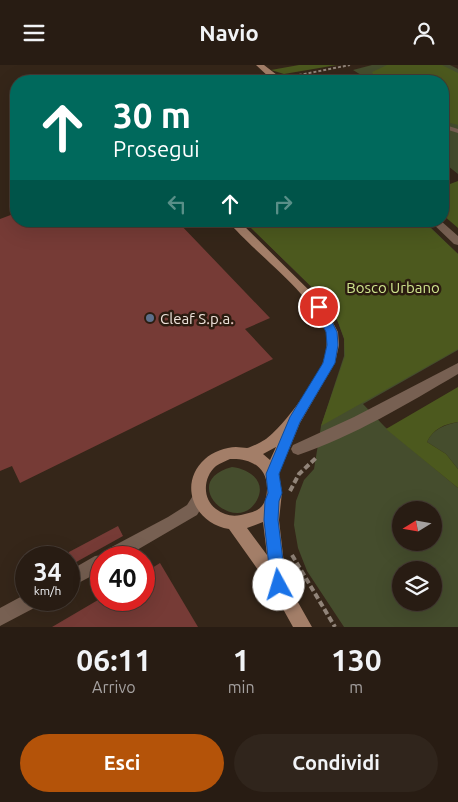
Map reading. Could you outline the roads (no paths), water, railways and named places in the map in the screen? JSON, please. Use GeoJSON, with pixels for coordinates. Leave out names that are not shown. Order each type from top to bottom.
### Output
{"type":"FeatureCollection","features":[{"type":"Feature","properties":{"kind":"street"},"geometry":{"type":"LineString","coordinates":[[260,65],[270,75]]}},
{"type":"Feature","properties":{"kind":"street"},"geometry":{"type":"LineString","coordinates":[[239,227],[319,307],[332,332],[333,345],[329,363],[294,421],[272,474]]}},
{"type":"Feature","properties":{"kind":"street"},"geometry":{"type":"LineString","coordinates":[[442,227],[458,242]]}},
{"type":"Feature","properties":{"kind":"street"},"geometry":{"type":"LineString","coordinates":[[298,449],[327,437],[409,396],[458,368]]}},
{"type":"Feature","properties":{"kind":"street"},"geometry":{"type":"LineString","coordinates":[[294,421],[269,445],[248,454],[228,453],[217,457],[207,464],[200,473],[197,483],[198,499],[206,511],[214,517],[235,525],[279,585],[303,627]]}},
{"type":"Feature","properties":{"kind":"street"},"geometry":{"type":"LineString","coordinates":[[248,454],[264,463],[272,474],[275,493],[280,500]]}},
{"type":"Feature","properties":{"kind":"street"},"geometry":{"type":"LineString","coordinates":[[131,546],[174,523],[192,509],[198,499]]}},
{"type":"Feature","properties":{"kind":"street"},"geometry":{"type":"LineString","coordinates":[[235,525],[259,517],[280,500]]}},
{"type":"Feature","properties":{"kind":"street"},"geometry":{"type":"LineString","coordinates":[[279,585],[271,520],[280,500]]}},
{"type":"Feature","properties":{"kind":"street"},"geometry":{"type":"LineString","coordinates":[[0,617],[15,609]]}},
{"type":"Feature","properties":{"kind":"place","name":"Cleaf S.p.a."},"geometry":{"type":"Point","coordinates":[150,318]}},
{"type":"Feature","properties":{"kind":"park label","name":"Bosco Urbano"},"geometry":{"type":"Point","coordinates":[393,287]}}]}
